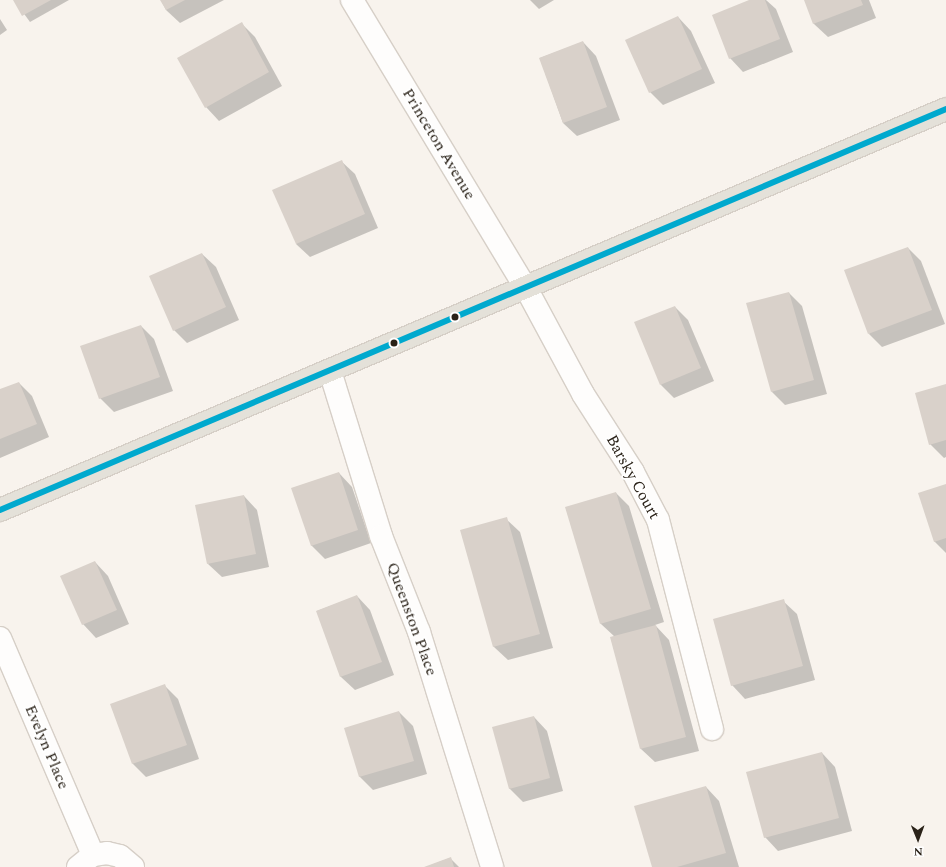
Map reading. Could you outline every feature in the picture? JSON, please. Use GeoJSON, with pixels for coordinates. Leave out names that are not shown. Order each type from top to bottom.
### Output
{"type":"FeatureCollection","features":[{"type":"Feature","properties":{"kind":"main road"},"geometry":{"type":"LineString","coordinates":[[0,510],[946,109]]}},
{"type":"Feature","properties":{"kind":"street","name":"Princeton Avenue"},"geometry":{"type":"LineString","coordinates":[[352,0],[526,288]]}},
{"type":"Feature","properties":{"kind":"street","name":"Barsky Court"},"geometry":{"type":"LineString","coordinates":[[526,288],[583,394],[633,472],[658,520],[712,729]]}},
{"type":"Feature","properties":{"kind":"street","name":"Queenston Place"},"geometry":{"type":"LineString","coordinates":[[330,371],[381,536],[419,632],[492,867]]}},
{"type":"Feature","properties":{"kind":"street","name":"Evelyn Place"},"geometry":{"type":"LineString","coordinates":[[0,638],[86,861],[107,853],[120,856],[133,867]]}},
{"type":"Feature","properties":{"kind":"building"},"geometry":{"type":"Polygon","coordinates":[[[13,0],[51,0],[22,16],[13,0]]]}},
{"type":"Feature","properties":{"kind":"building"},"geometry":{"type":"Polygon","coordinates":[[[160,0],[185,0],[166,10],[160,0]]]}},
{"type":"Feature","properties":{"kind":"building"},"geometry":{"type":"Polygon","coordinates":[[[749,0],[765,0],[780,39],[729,59],[712,15],[749,0]]]}},
{"type":"Feature","properties":{"kind":"building"},"geometry":{"type":"Polygon","coordinates":[[[804,0],[861,0],[863,5],[813,24],[804,0]]]}},
{"type":"Feature","properties":{"kind":"building"},"geometry":{"type":"Polygon","coordinates":[[[678,16],[702,69],[649,93],[625,40],[678,16]]]}},
{"type":"Feature","properties":{"kind":"building"},"geometry":{"type":"Polygon","coordinates":[[[242,22],[269,72],[205,108],[177,58],[242,22]]]}},
{"type":"Feature","properties":{"kind":"building"},"geometry":{"type":"Polygon","coordinates":[[[583,41],[607,107],[563,123],[539,58],[583,41]]]}},
{"type":"Feature","properties":{"kind":"building"},"geometry":{"type":"Polygon","coordinates":[[[342,160],[365,214],[296,244],[272,190],[342,160]]]}},
{"type":"Feature","properties":{"kind":"building"},"geometry":{"type":"Polygon","coordinates":[[[908,247],[932,310],[868,334],[844,270],[908,247]]]}},
{"type":"Feature","properties":{"kind":"building"},"geometry":{"type":"Polygon","coordinates":[[[202,253],[226,307],[173,331],[149,276],[202,253]]]}},
{"type":"Feature","properties":{"kind":"building"},"geometry":{"type":"Polygon","coordinates":[[[789,292],[814,380],[771,392],[746,303],[789,292]]]}},
{"type":"Feature","properties":{"kind":"building"},"geometry":{"type":"Polygon","coordinates":[[[675,306],[701,368],[660,385],[634,322],[675,306]]]}},
{"type":"Feature","properties":{"kind":"building"},"geometry":{"type":"Polygon","coordinates":[[[141,325],[160,377],[99,399],[80,346],[141,325]]]}},
{"type":"Feature","properties":{"kind":"building"},"geometry":{"type":"Polygon","coordinates":[[[19,382],[37,424],[0,439],[0,389],[19,382]]]}},
{"type":"Feature","properties":{"kind":"building"},"geometry":{"type":"Polygon","coordinates":[[[946,384],[946,440],[929,445],[915,393],[946,384]]]}},
{"type":"Feature","properties":{"kind":"building"},"geometry":{"type":"Polygon","coordinates":[[[339,472],[358,530],[311,546],[291,488],[339,472]]]}},
{"type":"Feature","properties":{"kind":"building"},"geometry":{"type":"Polygon","coordinates":[[[946,484],[946,538],[934,542],[918,493],[946,484]]]}},
{"type":"Feature","properties":{"kind":"building"},"geometry":{"type":"Polygon","coordinates":[[[616,492],[651,609],[600,624],[565,507],[616,492]]]}},
{"type":"Feature","properties":{"kind":"building"},"geometry":{"type":"Polygon","coordinates":[[[244,495],[256,554],[207,564],[195,505],[244,495]]]}},
{"type":"Feature","properties":{"kind":"building"},"geometry":{"type":"Polygon","coordinates":[[[507,517],[540,634],[493,647],[460,530],[507,517]]]}},
{"type":"Feature","properties":{"kind":"building"},"geometry":{"type":"Polygon","coordinates":[[[95,561],[117,610],[82,625],[60,576],[95,561]]]}},
{"type":"Feature","properties":{"kind":"building"},"geometry":{"type":"Polygon","coordinates":[[[357,595],[382,662],[340,677],[316,611],[357,595]]]}},
{"type":"Feature","properties":{"kind":"building"},"geometry":{"type":"Polygon","coordinates":[[[784,599],[803,666],[731,686],[713,619],[784,599]]]}},
{"type":"Feature","properties":{"kind":"building"},"geometry":{"type":"Polygon","coordinates":[[[656,625],[686,737],[640,749],[610,637],[656,625]]]}},
{"type":"Feature","properties":{"kind":"building"},"geometry":{"type":"Polygon","coordinates":[[[165,684],[187,745],[132,764],[110,704],[165,684]]]}},
{"type":"Feature","properties":{"kind":"building"},"geometry":{"type":"Polygon","coordinates":[[[399,711],[414,761],[359,777],[344,728],[399,711]]]}},
{"type":"Feature","properties":{"kind":"building"},"geometry":{"type":"Polygon","coordinates":[[[534,716],[550,778],[509,789],[492,727],[534,716]]]}},
{"type":"Feature","properties":{"kind":"building"},"geometry":{"type":"Polygon","coordinates":[[[822,752],[839,818],[764,838],[746,772],[822,752]]]}},
{"type":"Feature","properties":{"kind":"building"},"geometry":{"type":"Polygon","coordinates":[[[706,786],[726,853],[677,867],[652,867],[634,806],[706,786]]]}},
{"type":"Feature","properties":{"kind":"building"},"geometry":{"type":"Polygon","coordinates":[[[451,857],[454,867],[424,867],[451,857]]]}},
{"type":"Feature","properties":{"kind":"transit line"},"geometry":{"type":"LineString","coordinates":[[0,510],[946,109]]}}]}
